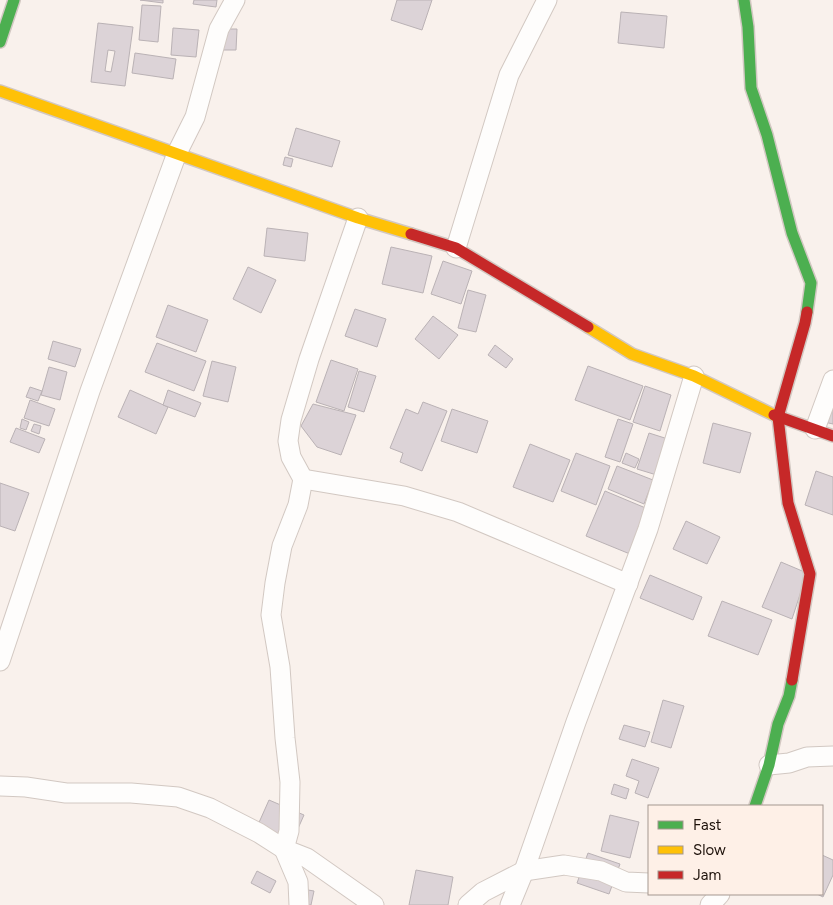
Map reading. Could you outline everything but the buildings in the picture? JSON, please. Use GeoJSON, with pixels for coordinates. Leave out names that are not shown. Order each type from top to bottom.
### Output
{"type":"FeatureCollection","features":[{"type":"Feature","properties":{"kind":"street"},"geometry":{"type":"LineString","coordinates":[[0,42],[14,0]]}},
{"type":"Feature","properties":{"kind":"street"},"geometry":{"type":"LineString","coordinates":[[0,661],[90,391],[177,153],[195,118],[219,29],[235,0]]}},
{"type":"Feature","properties":{"kind":"street"},"geometry":{"type":"LineString","coordinates":[[456,248],[509,75],[547,0]]}},
{"type":"Feature","properties":{"kind":"street"},"geometry":{"type":"LineString","coordinates":[[744,0],[748,27],[752,88],[767,135],[792,233],[812,283],[805,322],[778,417],[788,503],[810,574],[789,696],[778,724],[769,764],[755,805]]}},
{"type":"Feature","properties":{"kind":"street"},"geometry":{"type":"LineString","coordinates":[[0,91],[358,218],[456,248],[632,354],[694,376],[778,417],[833,436]]}},
{"type":"Feature","properties":{"kind":"street"},"geometry":{"type":"LineString","coordinates":[[299,905],[298,882],[284,849],[289,831],[290,782],[280,667],[272,615],[275,583],[282,546],[298,505],[303,479],[291,457],[288,441],[292,420],[309,359],[358,218]]}},
{"type":"Feature","properties":{"kind":"street"},"geometry":{"type":"LineString","coordinates":[[510,905],[648,529],[694,376]]}},
{"type":"Feature","properties":{"kind":"street"},"geometry":{"type":"LineString","coordinates":[[815,429],[833,380]]}},
{"type":"Feature","properties":{"kind":"street"},"geometry":{"type":"LineString","coordinates":[[303,479],[404,496],[458,512],[628,584]]}},
{"type":"Feature","properties":{"kind":"street"},"geometry":{"type":"LineString","coordinates":[[769,764],[789,763],[807,757],[833,756]]}},
{"type":"Feature","properties":{"kind":"street"},"geometry":{"type":"LineString","coordinates":[[0,786],[26,787],[66,793],[130,793],[178,797],[210,808],[259,833],[284,849],[307,858],[374,905]]}},
{"type":"Feature","properties":{"kind":"street"},"geometry":{"type":"LineString","coordinates":[[468,905],[483,892],[524,871],[564,865],[601,871],[626,882],[648,883]]}},
{"type":"Feature","properties":{"kind":"street"},"geometry":{"type":"LineString","coordinates":[[710,905],[719,895]]}},
{"type":"Feature","properties":{"kind":"traffic: fast"},"geometry":{"type":"LineString","coordinates":[[0,42],[14,0]]}},
{"type":"Feature","properties":{"kind":"traffic: fast"},"geometry":{"type":"LineString","coordinates":[[744,0],[748,27],[751,88],[767,135],[792,233],[811,283],[807,312]]}},
{"type":"Feature","properties":{"kind":"traffic: fast"},"geometry":{"type":"LineString","coordinates":[[755,805],[769,765],[778,724],[789,696],[792,680]]}},
{"type":"Feature","properties":{"kind":"traffic: slow"},"geometry":{"type":"LineString","coordinates":[[0,91],[358,218],[411,234]]}},
{"type":"Feature","properties":{"kind":"traffic: slow"},"geometry":{"type":"LineString","coordinates":[[588,327],[632,354],[694,376],[774,415]]}},
{"type":"Feature","properties":{"kind":"traffic: jam"},"geometry":{"type":"LineString","coordinates":[[411,234],[456,248],[588,327]]}},
{"type":"Feature","properties":{"kind":"traffic: jam"},"geometry":{"type":"LineString","coordinates":[[792,680],[810,574],[788,503],[778,417],[807,312]]}},
{"type":"Feature","properties":{"kind":"traffic: jam"},"geometry":{"type":"LineString","coordinates":[[774,415],[833,436]]}}]}
